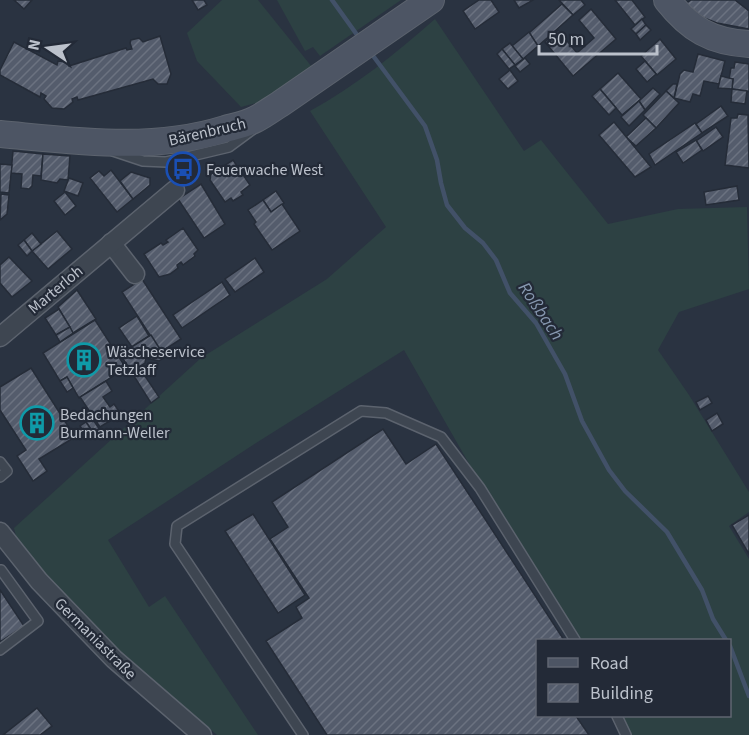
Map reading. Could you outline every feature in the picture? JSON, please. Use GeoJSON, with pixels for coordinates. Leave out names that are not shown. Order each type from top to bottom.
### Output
{"type":"FeatureCollection","features":[{"type":"Feature","properties":{"kind":"main road","name":"Bärenbruch"},"geometry":{"type":"LineString","coordinates":[[0,134],[93,142],[221,140],[280,104],[431,0]]}},
{"type":"Feature","properties":{"kind":"main road"},"geometry":{"type":"LineString","coordinates":[[667,0],[699,32],[749,44]]}},
{"type":"Feature","properties":{"kind":"street","name":"Marterloh"},"geometry":{"type":"LineString","coordinates":[[0,337],[175,190]]}},
{"type":"Feature","properties":{"kind":"street"},"geometry":{"type":"LineString","coordinates":[[111,243],[135,274]]}},
{"type":"Feature","properties":{"kind":"street","name":"Germaniastraße"},"geometry":{"type":"LineString","coordinates":[[0,532],[39,581],[114,659],[202,735]]}},
{"type":"Feature","properties":{"kind":"lane"},"geometry":{"type":"LineString","coordinates":[[303,735],[175,544],[177,525],[361,411],[386,413],[441,437],[480,488],[574,639]]}},
{"type":"Feature","properties":{"kind":"lane"},"geometry":{"type":"LineString","coordinates":[[0,462],[7,471],[0,477]]}},
{"type":"Feature","properties":{"kind":"lane"},"geometry":{"type":"LineString","coordinates":[[0,650],[38,621],[1,570]]}},
{"type":"Feature","properties":{"kind":"lane"},"geometry":{"type":"LineString","coordinates":[[617,717],[626,735]]}},
{"type":"Feature","properties":{"kind":"green space"},"geometry":{"type":"Polygon","coordinates":[[[222,0],[258,0],[312,67],[267,100],[241,107],[197,61],[187,33],[222,0]]]}},
{"type":"Feature","properties":{"kind":"green space"},"geometry":{"type":"Polygon","coordinates":[[[277,0],[401,0],[320,56],[313,47],[305,51],[277,0]]]}},
{"type":"Feature","properties":{"kind":"green space"},"geometry":{"type":"Polygon","coordinates":[[[435,19],[524,151],[541,140],[608,224],[678,209],[747,207],[749,289],[679,312],[658,350],[689,395],[749,492],[749,512],[729,526],[749,559],[749,735],[631,735],[622,717],[731,717],[731,639],[578,639],[487,495],[404,350],[108,540],[149,607],[165,596],[258,735],[217,735],[120,651],[45,574],[16,536],[14,528],[201,358],[327,279],[386,227],[310,111],[343,91],[435,19]]]}},
{"type":"Feature","properties":{"kind":"building"},"geometry":{"type":"Polygon","coordinates":[[[14,0],[32,0],[24,9],[14,0]]]}},
{"type":"Feature","properties":{"kind":"building"},"geometry":{"type":"Polygon","coordinates":[[[192,0],[204,0],[207,5],[198,10],[192,0]]]}},
{"type":"Feature","properties":{"kind":"building"},"geometry":{"type":"Polygon","coordinates":[[[479,0],[491,0],[499,12],[475,29],[463,11],[479,0]]]}},
{"type":"Feature","properties":{"kind":"building"},"geometry":{"type":"Polygon","coordinates":[[[514,0],[533,0],[519,8],[514,0]]]}},
{"type":"Feature","properties":{"kind":"building"},"geometry":{"type":"Polygon","coordinates":[[[559,0],[581,0],[585,5],[573,15],[559,0]]]}},
{"type":"Feature","properties":{"kind":"building"},"geometry":{"type":"Polygon","coordinates":[[[615,0],[632,0],[645,17],[635,25],[615,0]]]}},
{"type":"Feature","properties":{"kind":"building"},"geometry":{"type":"Polygon","coordinates":[[[691,0],[735,0],[749,11],[749,29],[704,18],[685,4],[691,0]]]}},
{"type":"Feature","properties":{"kind":"building"},"geometry":{"type":"Polygon","coordinates":[[[562,4],[573,15],[538,46],[529,33],[562,4]]]}},
{"type":"Feature","properties":{"kind":"building"},"geometry":{"type":"Polygon","coordinates":[[[591,9],[616,39],[573,76],[545,42],[558,30],[577,53],[594,38],[579,20],[591,9]]]}},
{"type":"Feature","properties":{"kind":"building"},"geometry":{"type":"Polygon","coordinates":[[[642,19],[646,25],[636,34],[631,29],[642,19]]]}},
{"type":"Feature","properties":{"kind":"building"},"geometry":{"type":"Polygon","coordinates":[[[646,25],[651,30],[640,40],[636,34],[646,25]]]}},
{"type":"Feature","properties":{"kind":"building"},"geometry":{"type":"Polygon","coordinates":[[[529,32],[538,46],[523,59],[512,46],[529,32]]]}},
{"type":"Feature","properties":{"kind":"building"},"geometry":{"type":"Polygon","coordinates":[[[160,36],[171,74],[167,84],[158,84],[153,79],[78,100],[77,97],[72,99],[73,102],[64,109],[52,108],[44,99],[46,96],[41,93],[40,97],[0,75],[0,70],[14,42],[57,65],[58,61],[68,62],[69,66],[126,48],[127,50],[132,49],[131,40],[139,38],[143,42],[160,36]]]}},
{"type":"Feature","properties":{"kind":"building"},"geometry":{"type":"Polygon","coordinates":[[[660,39],[676,59],[657,75],[641,56],[660,39]]]}},
{"type":"Feature","properties":{"kind":"building"},"geometry":{"type":"Polygon","coordinates":[[[510,43],[523,59],[515,65],[502,49],[510,43]]]}},
{"type":"Feature","properties":{"kind":"building"},"geometry":{"type":"Polygon","coordinates":[[[502,49],[515,65],[509,69],[497,54],[502,49]]]}},
{"type":"Feature","properties":{"kind":"building"},"geometry":{"type":"Polygon","coordinates":[[[698,54],[725,61],[719,84],[704,81],[700,96],[693,94],[690,102],[674,98],[680,74],[684,70],[693,72],[698,54]]]}},
{"type":"Feature","properties":{"kind":"building"},"geometry":{"type":"Polygon","coordinates":[[[525,58],[530,64],[520,72],[515,66],[525,58]]]}},
{"type":"Feature","properties":{"kind":"building"},"geometry":{"type":"Polygon","coordinates":[[[645,61],[656,74],[647,82],[636,69],[645,61]]]}},
{"type":"Feature","properties":{"kind":"building"},"geometry":{"type":"Polygon","coordinates":[[[735,62],[749,64],[749,92],[732,89],[733,79],[729,79],[735,62]]]}},
{"type":"Feature","properties":{"kind":"building"},"geometry":{"type":"Polygon","coordinates":[[[510,70],[518,81],[508,89],[499,79],[510,70]]]}},
{"type":"Feature","properties":{"kind":"building"},"geometry":{"type":"Polygon","coordinates":[[[618,73],[641,99],[622,115],[600,89],[618,73]]]}},
{"type":"Feature","properties":{"kind":"building"},"geometry":{"type":"Polygon","coordinates":[[[721,76],[733,79],[732,89],[718,88],[721,76]]]}},
{"type":"Feature","properties":{"kind":"building"},"geometry":{"type":"Polygon","coordinates":[[[673,84],[677,84],[674,98],[666,91],[673,84]]]}},
{"type":"Feature","properties":{"kind":"building"},"geometry":{"type":"Polygon","coordinates":[[[653,88],[660,94],[645,110],[639,101],[653,88]]]}},
{"type":"Feature","properties":{"kind":"building"},"geometry":{"type":"Polygon","coordinates":[[[600,89],[616,108],[609,115],[592,96],[600,89]]]}},
{"type":"Feature","properties":{"kind":"building"},"geometry":{"type":"Polygon","coordinates":[[[732,89],[747,91],[745,104],[731,102],[732,89]]]}},
{"type":"Feature","properties":{"kind":"building"},"geometry":{"type":"Polygon","coordinates":[[[666,91],[679,103],[656,128],[643,115],[666,91]]]}},
{"type":"Feature","properties":{"kind":"building"},"geometry":{"type":"Polygon","coordinates":[[[639,101],[645,110],[629,126],[621,117],[639,101]]]}},
{"type":"Feature","properties":{"kind":"building"},"geometry":{"type":"Polygon","coordinates":[[[721,106],[728,116],[702,133],[696,124],[721,106]]]}},
{"type":"Feature","properties":{"kind":"building"},"geometry":{"type":"Polygon","coordinates":[[[738,114],[748,115],[749,168],[725,165],[731,118],[737,118],[738,114]]]}},
{"type":"Feature","properties":{"kind":"building"},"geometry":{"type":"Polygon","coordinates":[[[646,118],[656,128],[636,146],[626,137],[646,118]]]}},
{"type":"Feature","properties":{"kind":"building"},"geometry":{"type":"Polygon","coordinates":[[[614,122],[651,167],[635,177],[599,135],[614,122]]]}},
{"type":"Feature","properties":{"kind":"building"},"geometry":{"type":"Polygon","coordinates":[[[695,123],[702,133],[655,165],[649,154],[695,123]]]}},
{"type":"Feature","properties":{"kind":"building"},"geometry":{"type":"Polygon","coordinates":[[[716,127],[723,137],[703,151],[696,141],[716,127]]]}},
{"type":"Feature","properties":{"kind":"building"},"geometry":{"type":"Polygon","coordinates":[[[696,140],[702,150],[683,163],[676,152],[696,140]]]}},
{"type":"Feature","properties":{"kind":"building"},"geometry":{"type":"Polygon","coordinates":[[[13,151],[43,154],[41,176],[33,175],[32,186],[29,189],[21,188],[22,174],[11,173],[13,151]]]}},
{"type":"Feature","properties":{"kind":"building"},"geometry":{"type":"Polygon","coordinates":[[[43,154],[70,156],[68,180],[60,179],[57,183],[41,180],[43,154]]]}},
{"type":"Feature","properties":{"kind":"building"},"geometry":{"type":"Polygon","coordinates":[[[233,160],[250,185],[241,192],[243,195],[233,201],[231,198],[225,202],[210,180],[211,174],[233,160]]]}},
{"type":"Feature","properties":{"kind":"building"},"geometry":{"type":"Polygon","coordinates":[[[0,164],[12,165],[9,193],[0,192],[0,164]]]}},
{"type":"Feature","properties":{"kind":"building"},"geometry":{"type":"Polygon","coordinates":[[[111,170],[133,199],[117,212],[90,178],[99,171],[104,176],[111,170]]]}},
{"type":"Feature","properties":{"kind":"building"},"geometry":{"type":"Polygon","coordinates":[[[131,172],[150,178],[150,185],[133,199],[120,181],[131,172]]]}},
{"type":"Feature","properties":{"kind":"building"},"geometry":{"type":"Polygon","coordinates":[[[69,178],[83,183],[78,196],[64,191],[69,178]]]}},
{"type":"Feature","properties":{"kind":"building"},"geometry":{"type":"Polygon","coordinates":[[[201,184],[225,224],[204,238],[178,199],[201,184]]]}},
{"type":"Feature","properties":{"kind":"building"},"geometry":{"type":"Polygon","coordinates":[[[737,186],[739,200],[706,205],[704,192],[737,186]]]}},
{"type":"Feature","properties":{"kind":"building"},"geometry":{"type":"Polygon","coordinates":[[[276,191],[284,203],[271,212],[263,200],[276,191]]]}},
{"type":"Feature","properties":{"kind":"building"},"geometry":{"type":"Polygon","coordinates":[[[65,192],[76,206],[65,215],[54,201],[65,192]]]}},
{"type":"Feature","properties":{"kind":"building"},"geometry":{"type":"Polygon","coordinates":[[[1,194],[9,195],[7,214],[0,220],[1,194]]]}},
{"type":"Feature","properties":{"kind":"building"},"geometry":{"type":"Polygon","coordinates":[[[263,200],[271,212],[282,204],[300,231],[272,250],[254,224],[256,222],[248,210],[263,200]]]}},
{"type":"Feature","properties":{"kind":"building"},"geometry":{"type":"Polygon","coordinates":[[[183,228],[198,250],[195,256],[183,265],[181,262],[177,265],[178,268],[170,274],[159,277],[144,254],[161,243],[163,245],[168,242],[166,240],[183,228]]]}},
{"type":"Feature","properties":{"kind":"building"},"geometry":{"type":"Polygon","coordinates":[[[57,231],[72,249],[48,269],[32,251],[57,231]]]}},
{"type":"Feature","properties":{"kind":"building"},"geometry":{"type":"Polygon","coordinates":[[[32,233],[41,244],[32,251],[24,240],[32,233]]]}},
{"type":"Feature","properties":{"kind":"building"},"geometry":{"type":"Polygon","coordinates":[[[24,240],[32,251],[27,256],[18,245],[24,240]]]}},
{"type":"Feature","properties":{"kind":"building"},"geometry":{"type":"Polygon","coordinates":[[[9,257],[32,281],[12,297],[0,283],[0,265],[9,257]]]}},
{"type":"Feature","properties":{"kind":"building"},"geometry":{"type":"Polygon","coordinates":[[[255,258],[264,272],[235,292],[225,279],[255,258]]]}},
{"type":"Feature","properties":{"kind":"building"},"geometry":{"type":"Polygon","coordinates":[[[142,279],[181,339],[161,352],[122,292],[142,279]]]}},
{"type":"Feature","properties":{"kind":"building"},"geometry":{"type":"Polygon","coordinates":[[[222,282],[230,295],[182,328],[173,315],[222,282]]]}},
{"type":"Feature","properties":{"kind":"building"},"geometry":{"type":"Polygon","coordinates":[[[77,290],[96,319],[73,333],[58,307],[77,290]]]}},
{"type":"Feature","properties":{"kind":"building"},"geometry":{"type":"Polygon","coordinates":[[[59,309],[70,327],[56,335],[45,318],[59,309]]]}},
{"type":"Feature","properties":{"kind":"building"},"geometry":{"type":"Polygon","coordinates":[[[137,316],[149,336],[132,347],[119,328],[137,316]]]}},
{"type":"Feature","properties":{"kind":"building","name":"Wäscheservice Tetzlaff"},"geometry":{"type":"Polygon","coordinates":[[[95,320],[126,368],[79,398],[67,377],[60,381],[43,353],[95,320]]]}},
{"type":"Feature","properties":{"kind":"building"},"geometry":{"type":"Polygon","coordinates":[[[70,327],[73,333],[60,342],[56,335],[70,327]]]}},
{"type":"Feature","properties":{"kind":"building"},"geometry":{"type":"Polygon","coordinates":[[[151,335],[165,357],[159,361],[146,358],[145,363],[139,367],[159,397],[151,403],[120,354],[151,335]]]}},
{"type":"Feature","properties":{"kind":"building","name":"Bedachungen Burmann-Weller"},"geometry":{"type":"Polygon","coordinates":[[[31,368],[75,437],[39,459],[47,471],[33,481],[17,456],[26,450],[0,410],[0,387],[31,368]]]}},
{"type":"Feature","properties":{"kind":"building"},"geometry":{"type":"Polygon","coordinates":[[[67,377],[73,388],[67,392],[60,381],[67,377]]]}},
{"type":"Feature","properties":{"kind":"building"},"geometry":{"type":"Polygon","coordinates":[[[106,381],[112,391],[103,397],[110,407],[114,404],[121,414],[100,427],[80,397],[106,381]]]}},
{"type":"Feature","properties":{"kind":"building"},"geometry":{"type":"Polygon","coordinates":[[[708,396],[712,403],[700,410],[696,402],[708,396]]]}},
{"type":"Feature","properties":{"kind":"building"},"geometry":{"type":"Polygon","coordinates":[[[717,413],[723,424],[712,431],[706,420],[717,413]]]}},
{"type":"Feature","properties":{"kind":"building"},"geometry":{"type":"Polygon","coordinates":[[[92,418],[100,430],[94,434],[86,422],[92,418]]]}},
{"type":"Feature","properties":{"kind":"building"},"geometry":{"type":"Polygon","coordinates":[[[86,422],[94,434],[88,438],[80,426],[86,422]]]}},
{"type":"Feature","properties":{"kind":"building"},"geometry":{"type":"Polygon","coordinates":[[[383,429],[406,464],[436,444],[563,639],[536,639],[536,717],[577,717],[589,735],[327,735],[266,641],[302,618],[296,607],[309,598],[270,539],[288,527],[272,502],[383,429]]]}},
{"type":"Feature","properties":{"kind":"building"},"geometry":{"type":"Polygon","coordinates":[[[253,514],[305,595],[278,613],[225,531],[253,514]]]}},
{"type":"Feature","properties":{"kind":"building"},"geometry":{"type":"Polygon","coordinates":[[[749,515],[749,554],[732,525],[749,515]]]}},
{"type":"Feature","properties":{"kind":"building"},"geometry":{"type":"Polygon","coordinates":[[[0,590],[24,626],[0,642],[0,590]]]}},
{"type":"Feature","properties":{"kind":"building"},"geometry":{"type":"Polygon","coordinates":[[[37,708],[52,726],[40,735],[3,735],[37,708]]]}},
{"type":"Feature","properties":{"kind":"waterway","name":"Roßbach"},"geometry":{"type":"LineString","coordinates":[[332,0],[360,39]]}},
{"type":"Feature","properties":{"kind":"waterway","name":"Roßbach"},"geometry":{"type":"LineString","coordinates":[[371,53],[425,126],[437,160],[447,205],[465,228],[483,243],[496,260],[510,293],[536,323],[565,374],[582,421],[609,470],[625,491],[667,532],[702,590],[713,619],[725,639]]}},
{"type":"Feature","properties":{"kind":"waterway","name":"Roßbach"},"geometry":{"type":"LineString","coordinates":[[731,649],[749,696]]}},
{"type":"Feature","properties":{"kind":"place","name":"Feuerwache West"},"geometry":{"type":"Point","coordinates":[183,169]}},
{"type":"Feature","properties":{"kind":"place","name":"Wäscheservice Tetzlaff"},"geometry":{"type":"Point","coordinates":[84,360]}},
{"type":"Feature","properties":{"kind":"place","name":"Bedachungen Burmann-Weller"},"geometry":{"type":"Point","coordinates":[37,423]}}]}
